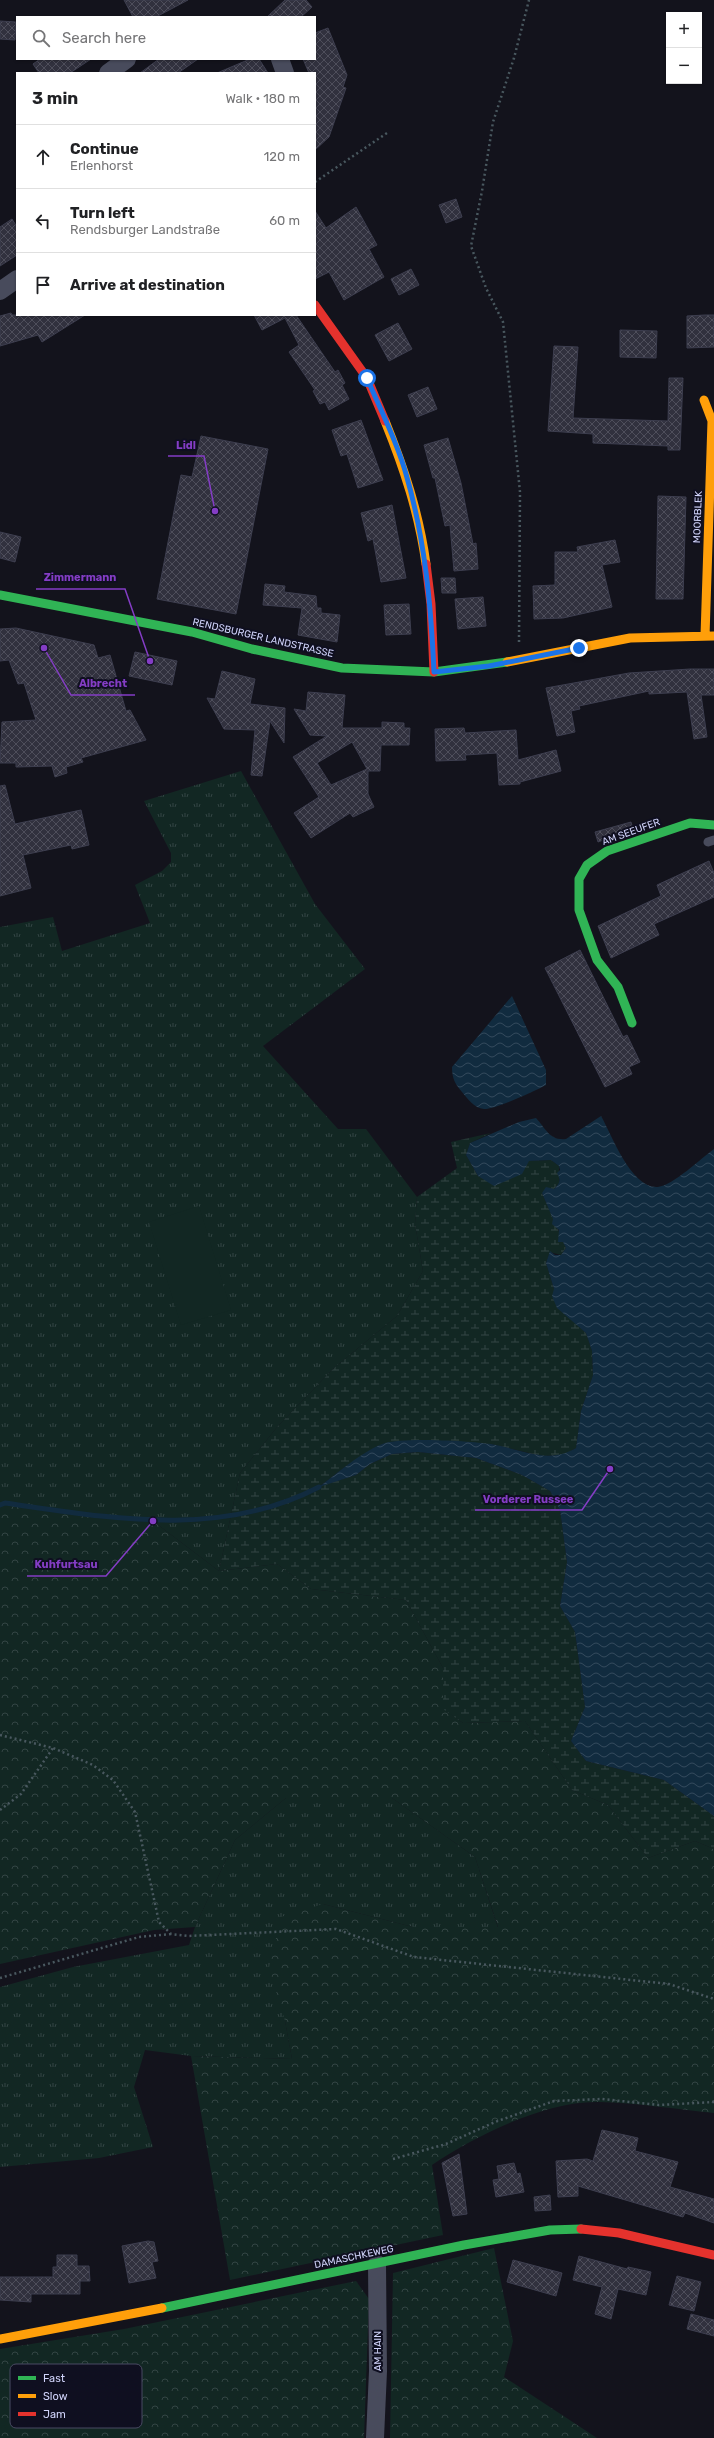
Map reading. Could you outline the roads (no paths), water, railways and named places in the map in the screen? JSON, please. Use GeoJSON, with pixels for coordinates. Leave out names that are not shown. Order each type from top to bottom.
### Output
{"type":"FeatureCollection","features":[{"type":"Feature","properties":{"kind":"street"},"geometry":{"type":"LineString","coordinates":[[109,72],[126,60]]}},
{"type":"Feature","properties":{"kind":"street"},"geometry":{"type":"LineString","coordinates":[[280,60],[285,72]]}},
{"type":"Feature","properties":{"kind":"street"},"geometry":{"type":"LineString","coordinates":[[0,291],[16,280]]}},
{"type":"Feature","properties":{"kind":"street"},"geometry":{"type":"LineString","coordinates":[[316,306],[367,378],[406,472],[423,542],[431,604],[434,672]]}},
{"type":"Feature","properties":{"kind":"street","name":"MOORBLEK"},"geometry":{"type":"LineString","coordinates":[[704,400],[712,421],[710,636]]}},
{"type":"Feature","properties":{"kind":"street","name":"RENDSBURGER LANDSTRASSE"},"geometry":{"type":"LineString","coordinates":[[0,595],[192,632],[252,649],[342,668],[434,672],[489,666],[630,638],[710,636]]}},
{"type":"Feature","properties":{"kind":"street","name":"AM SEEUFER"},"geometry":{"type":"LineString","coordinates":[[632,1023],[618,987],[597,960],[579,910],[579,878],[587,865],[607,851],[690,822],[714,825]]}},
{"type":"Feature","properties":{"kind":"street","name":"DAMASCHKEWEG"},"geometry":{"type":"LineString","coordinates":[[0,2340],[542,2231],[586,2229],[619,2233],[714,2255]]}},
{"type":"Feature","properties":{"kind":"street","name":"AM HAIN"},"geometry":{"type":"LineString","coordinates":[[375,2438],[378,2371],[377,2264]]}},
{"type":"Feature","properties":{"kind":"water"},"geometry":{"type":"Polygon","coordinates":[[[512,996],[546,1070],[546,1085],[506,1103],[490,1108],[480,1108],[472,1103],[457,1086],[453,1078],[452,1067],[512,996]]]}},
{"type":"Feature","properties":{"kind":"water"},"geometry":{"type":"Polygon","coordinates":[[[601,1116],[631,1170],[639,1179],[648,1185],[658,1187],[672,1181],[714,1149],[714,1816],[664,1780],[586,1761],[571,1741],[585,1707],[575,1632],[560,1606],[567,1562],[560,1510],[550,1491],[522,1475],[476,1458],[418,1452],[392,1454],[370,1464],[356,1475],[319,1487],[368,1451],[377,1446],[394,1441],[437,1440],[491,1444],[544,1456],[565,1453],[576,1448],[581,1411],[593,1375],[592,1351],[586,1333],[557,1308],[552,1296],[554,1289],[546,1263],[550,1251],[555,1255],[561,1255],[566,1248],[563,1242],[558,1242],[559,1230],[552,1224],[553,1219],[542,1193],[546,1187],[554,1189],[558,1185],[559,1178],[557,1173],[560,1170],[559,1166],[551,1160],[529,1161],[522,1174],[494,1186],[478,1176],[466,1155],[470,1143],[519,1122],[536,1118],[552,1136],[566,1139],[601,1116]]]}},
{"type":"Feature","properties":{"kind":"waterway"},"geometry":{"type":"LineString","coordinates":[[0,1505],[5,1503],[124,1518],[164,1520],[204,1519],[243,1514],[281,1503],[319,1487]]}},
{"type":"Feature","properties":{"kind":"place","name":"Lidl"},"geometry":{"type":"Point","coordinates":[215,511]}},
{"type":"Feature","properties":{"kind":"place","name":"Albrecht"},"geometry":{"type":"Point","coordinates":[44,648]}},
{"type":"Feature","properties":{"kind":"place","name":"Zimmermann"},"geometry":{"type":"Point","coordinates":[150,661]}},
{"type":"Feature","properties":{"kind":"place","name":"Vorderer Russee"},"geometry":{"type":"Point","coordinates":[610,1469]}},
{"type":"Feature","properties":{"kind":"place","name":"Kuhfurtsau"},"geometry":{"type":"Point","coordinates":[153,1521]}}]}
